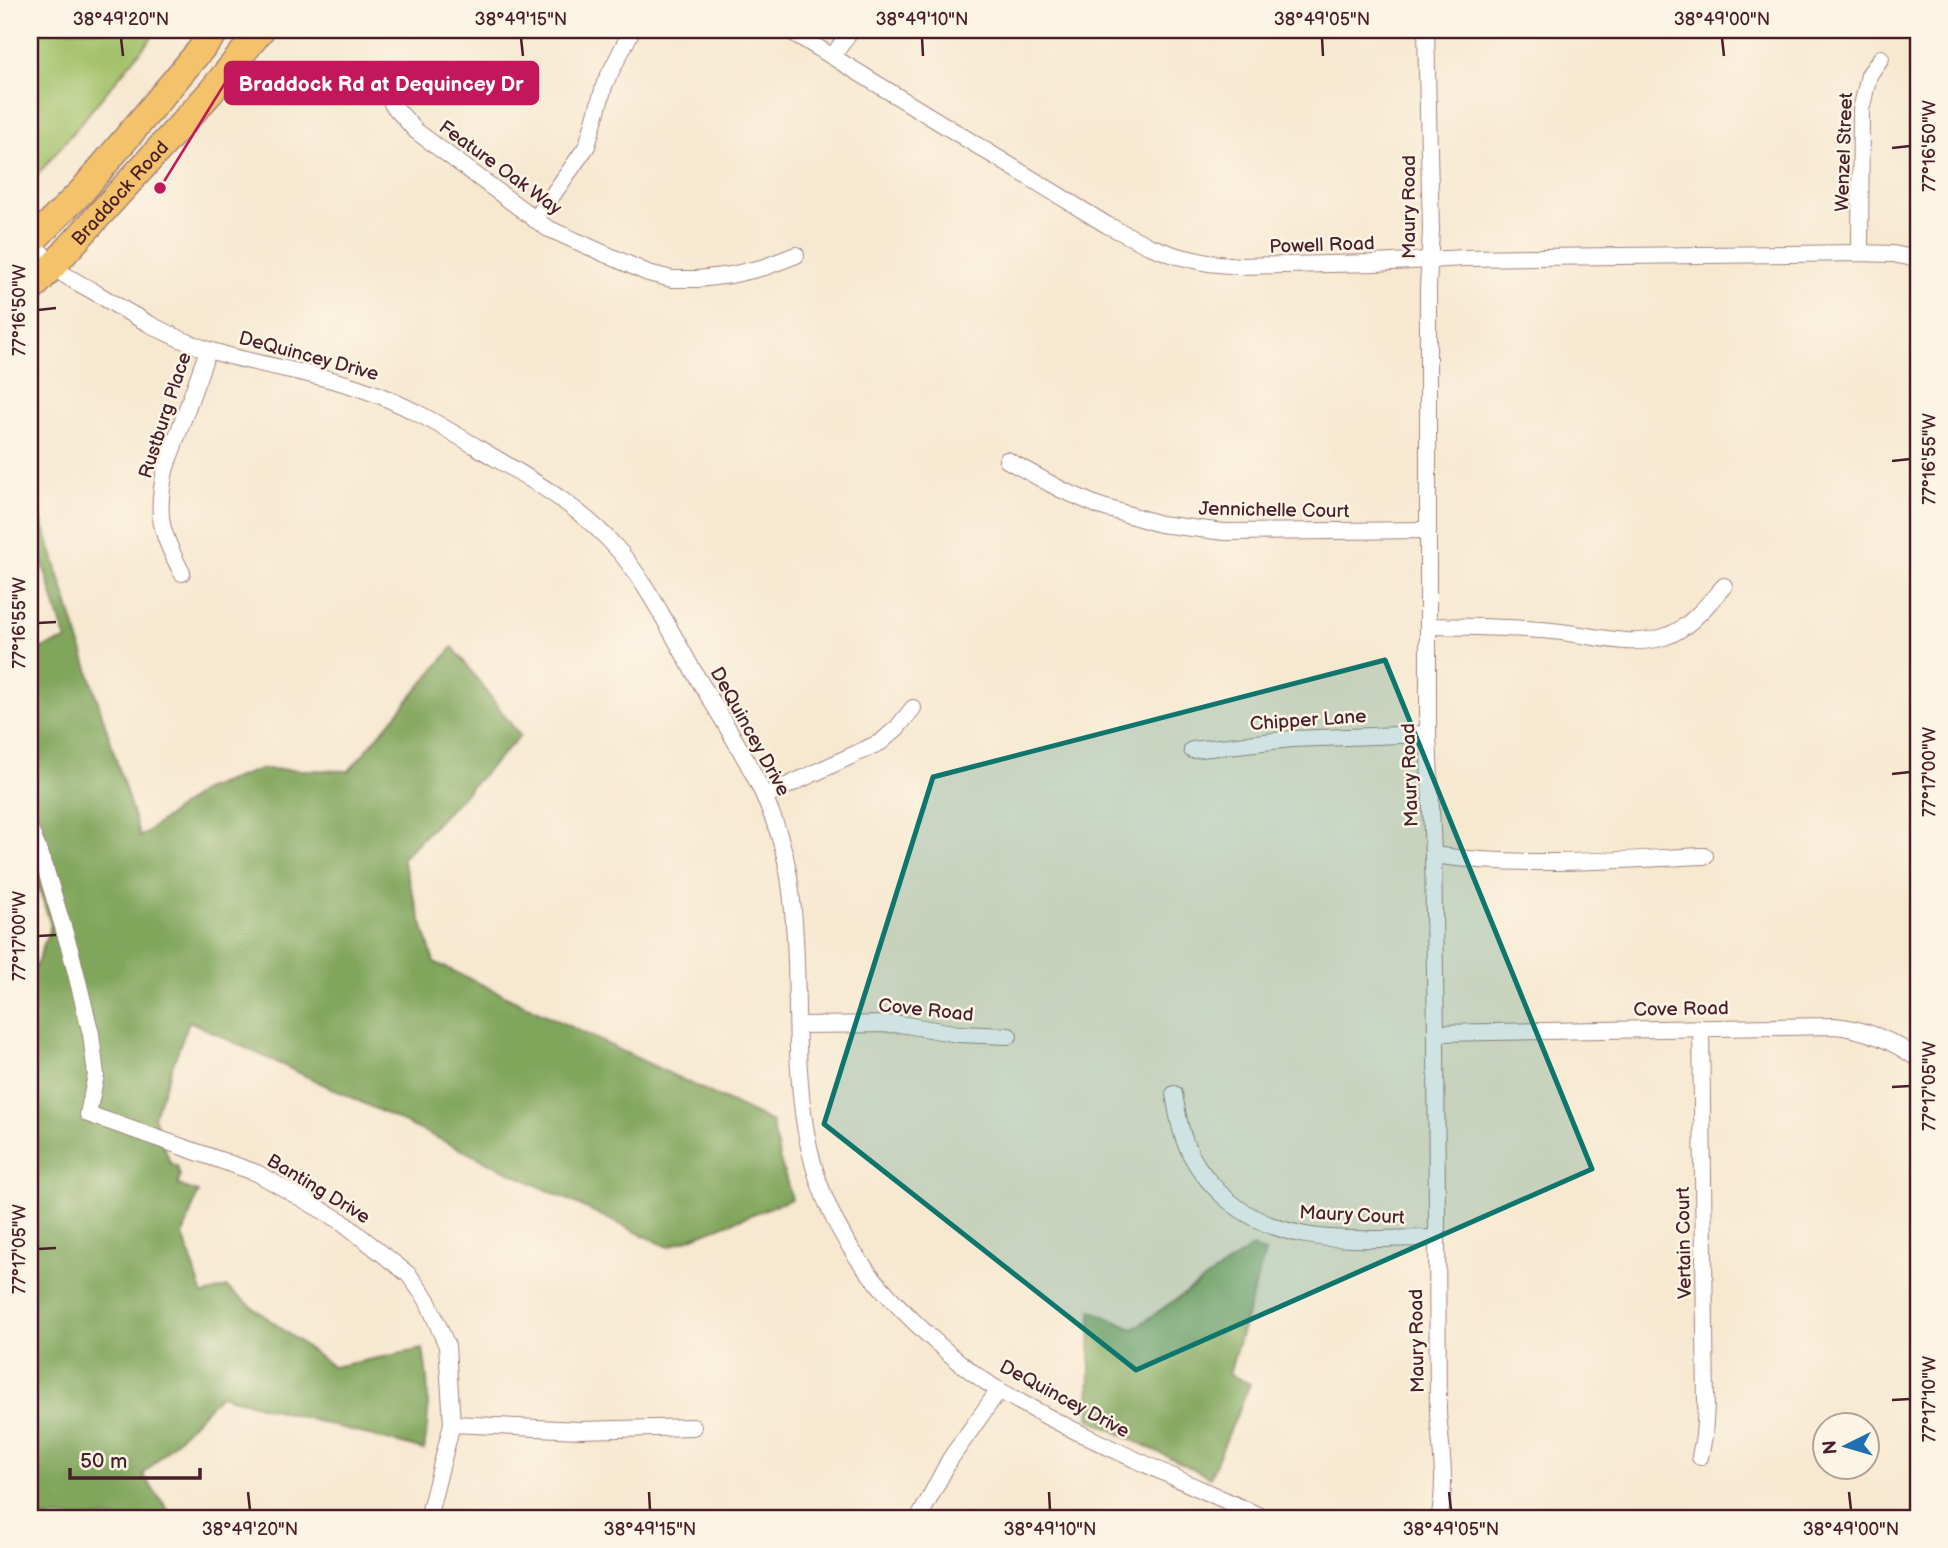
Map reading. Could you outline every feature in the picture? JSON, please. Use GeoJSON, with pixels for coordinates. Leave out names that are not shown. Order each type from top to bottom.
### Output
{"type":"FeatureCollection","features":[{"type":"Feature","properties":{"kind":"main road","name":"Braddock Road"},"geometry":{"type":"LineString","coordinates":[[31,241],[82,191],[217,30]]}},
{"type":"Feature","properties":{"kind":"main road","name":"Braddock Road"},"geometry":{"type":"LineString","coordinates":[[30,291],[210,93],[261,30]]}},
{"type":"Feature","properties":{"kind":"street"},"geometry":{"type":"LineString","coordinates":[[534,220],[587,146],[605,83],[632,30]]}},
{"type":"Feature","properties":{"kind":"street","name":"Powell Road"},"geometry":{"type":"LineString","coordinates":[[789,30],[981,146],[1071,204],[1149,246],[1208,263],[1239,266],[1375,264],[1429,260],[1860,253],[1893,254],[1918,259]]}},
{"type":"Feature","properties":{"kind":"street"},"geometry":{"type":"LineString","coordinates":[[833,56],[851,30]]}},
{"type":"Feature","properties":{"kind":"street","name":"Maury Road"},"geometry":{"type":"LineString","coordinates":[[1426,30],[1429,260],[1428,734],[1436,1032],[1438,1414],[1443,1474],[1439,1518]]}},
{"type":"Feature","properties":{"kind":"street","name":"Wenzel Street"},"geometry":{"type":"LineString","coordinates":[[1860,253],[1861,110],[1869,75],[1881,58]]}},
{"type":"Feature","properties":{"kind":"street","name":"Feature Oak Way"},"geometry":{"type":"LineString","coordinates":[[392,104],[416,131],[534,220],[617,261],[648,273],[672,279],[731,275],[765,267],[796,255]]}},
{"type":"Feature","properties":{"kind":"street","name":"DeQuincey Drive"},"geometry":{"type":"LineString","coordinates":[[31,241],[54,267],[127,312],[180,339],[208,349],[340,381],[393,401],[443,427],[573,507],[621,554],[643,585],[754,774],[765,796],[784,852],[789,875],[798,1065],[804,1129],[815,1175],[834,1222],[856,1257],[887,1294],[932,1336],[999,1390],[1088,1436],[1264,1518]]}},
{"type":"Feature","properties":{"kind":"street","name":"Rustburg Place"},"geometry":{"type":"LineString","coordinates":[[182,573],[165,541],[161,525],[162,486],[166,467],[208,349]]}},
{"type":"Feature","properties":{"kind":"street","name":"Jennichelle Court"},"geometry":{"type":"LineString","coordinates":[[1007,460],[1060,489],[1099,506],[1160,524],[1224,532],[1428,530]]}},
{"type":"Feature","properties":{"kind":"street"},"geometry":{"type":"LineString","coordinates":[[1429,626],[1548,631],[1588,634],[1617,641],[1642,641],[1664,637],[1685,627],[1724,586]]}},
{"type":"Feature","properties":{"kind":"street"},"geometry":{"type":"LineString","coordinates":[[765,796],[881,742],[913,708]]}},
{"type":"Feature","properties":{"kind":"street","name":"Chipper Lane"},"geometry":{"type":"LineString","coordinates":[[1192,750],[1292,739],[1428,734]]}},
{"type":"Feature","properties":{"kind":"street","name":"Banting Drive"},"geometry":{"type":"LineString","coordinates":[[30,829],[44,864],[71,953],[91,1034],[96,1075],[88,1114],[257,1173],[341,1221],[409,1275],[427,1300],[447,1346],[452,1424],[428,1518]]}},
{"type":"Feature","properties":{"kind":"street"},"geometry":{"type":"LineString","coordinates":[[1433,855],[1475,861],[1538,862],[1705,856]]}},
{"type":"Feature","properties":{"kind":"street","name":"Cove Road"},"geometry":{"type":"LineString","coordinates":[[798,1026],[900,1024],[958,1034],[1009,1036]]}},
{"type":"Feature","properties":{"kind":"street","name":"Cove Road"},"geometry":{"type":"LineString","coordinates":[[1436,1032],[1846,1027],[1885,1038],[1918,1059]]}},
{"type":"Feature","properties":{"kind":"street","name":"Vertain Court"},"geometry":{"type":"LineString","coordinates":[[1700,1457],[1706,1405],[1702,1028]]}},
{"type":"Feature","properties":{"kind":"street","name":"Maury Court"},"geometry":{"type":"LineString","coordinates":[[1174,1094],[1184,1140],[1199,1168],[1224,1198],[1257,1220],[1288,1233],[1315,1238],[1436,1238]]}},
{"type":"Feature","properties":{"kind":"street"},"geometry":{"type":"LineString","coordinates":[[919,1518],[950,1459],[999,1390]]}},
{"type":"Feature","properties":{"kind":"street"},"geometry":{"type":"LineString","coordinates":[[452,1424],[580,1430],[693,1427]]}},
{"type":"Feature","properties":{"kind":"highlighted area"},"geometry":{"type":"Polygon","coordinates":[[[1385,660],[1592,1169],[1136,1370],[824,1124],[933,777],[1385,660]]]}},
{"type":"Feature","properties":{"kind":"green space"},"geometry":{"type":"Polygon","coordinates":[[[30,30],[158,30],[30,184],[30,30]]]}},
{"type":"Feature","properties":{"kind":"green space"},"geometry":{"type":"Polygon","coordinates":[[[30,482],[140,837],[203,790],[260,769],[349,771],[453,647],[520,736],[402,859],[434,962],[772,1122],[792,1199],[668,1247],[189,1021],[154,1116],[170,1163],[177,1166],[180,1176],[178,1185],[198,1192],[183,1235],[203,1295],[226,1287],[333,1367],[423,1349],[428,1400],[424,1450],[220,1395],[143,1475],[174,1518],[30,1518],[30,982],[51,925],[30,860],[30,652],[66,640],[30,522],[30,482]]]}},
{"type":"Feature","properties":{"kind":"green space"},"geometry":{"type":"Polygon","coordinates":[[[1252,1247],[1265,1253],[1229,1374],[1250,1384],[1210,1477],[1089,1419],[1091,1310],[1133,1329],[1252,1247]]]}},
{"type":"Feature","properties":{"kind":"place","name":"Braddock Rd at Dequincey Dr"},"geometry":{"type":"Point","coordinates":[160,188]}}]}
